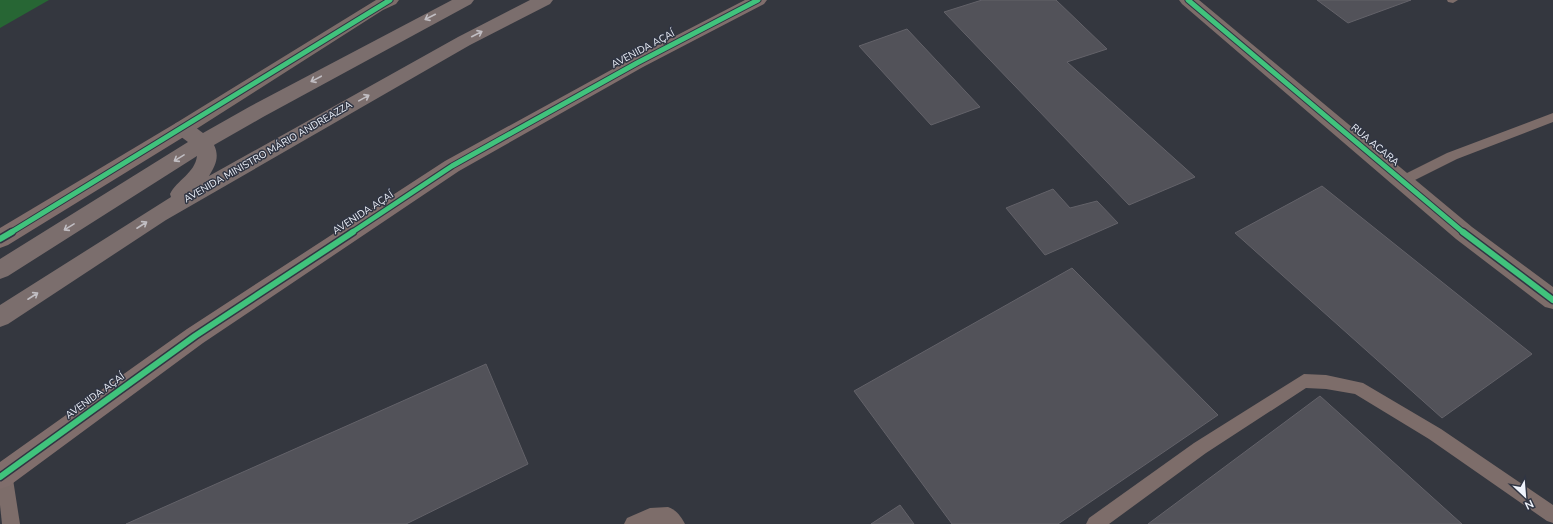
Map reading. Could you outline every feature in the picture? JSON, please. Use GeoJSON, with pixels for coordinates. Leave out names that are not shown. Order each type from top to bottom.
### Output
{"type":"FeatureCollection","features":[{"type":"Feature","properties":{"kind":"main road"},"geometry":{"type":"LineString","coordinates":[[0,270],[202,143],[256,112],[465,0]]}},
{"type":"Feature","properties":{"kind":"main road","name":"AVENIDA MINISTRO MÁRIO ANDREAZZA"},"geometry":{"type":"LineString","coordinates":[[0,317],[159,214],[464,41],[544,0]]}},
{"type":"Feature","properties":{"kind":"main road"},"geometry":{"type":"LineString","coordinates":[[159,214],[195,179],[206,165],[208,155],[202,143],[183,128]]}},
{"type":"Feature","properties":{"kind":"street"},"geometry":{"type":"LineString","coordinates":[[0,239],[183,128],[377,6],[390,0]]}},
{"type":"Feature","properties":{"kind":"street","name":"AVENIDA AÇAÍ"},"geometry":{"type":"LineString","coordinates":[[2,475],[195,336],[452,166],[637,63],[758,0]]}},
{"type":"Feature","properties":{"kind":"street","name":"RUA ACARA"},"geometry":{"type":"LineString","coordinates":[[1188,0],[1464,233],[1553,300]]}},
{"type":"Feature","properties":{"kind":"lane"},"geometry":{"type":"LineString","coordinates":[[1402,181],[1452,156],[1553,117]]}},
{"type":"Feature","properties":{"kind":"lane"},"geometry":{"type":"LineString","coordinates":[[1095,524],[1200,448],[1304,381],[1326,382],[1358,388],[1435,434],[1553,515]]}},
{"type":"Feature","properties":{"kind":"lane"},"geometry":{"type":"LineString","coordinates":[[2,475],[11,524]]}},
{"type":"Feature","properties":{"kind":"lane"},"geometry":{"type":"LineString","coordinates":[[633,524],[650,516],[668,515],[676,524]]}},
{"type":"Feature","properties":{"kind":"green space"},"geometry":{"type":"Polygon","coordinates":[[[0,0],[49,0],[0,28],[0,0]]]}},
{"type":"Feature","properties":{"kind":"building"},"geometry":{"type":"Polygon","coordinates":[[[982,0],[1056,0],[1107,49],[1067,62],[1195,177],[1129,205],[944,12],[982,0]]]}},
{"type":"Feature","properties":{"kind":"building"},"geometry":{"type":"Polygon","coordinates":[[[1317,0],[1411,0],[1348,23],[1317,0]]]}},
{"type":"Feature","properties":{"kind":"building"},"geometry":{"type":"Polygon","coordinates":[[[907,29],[980,107],[931,125],[859,46],[907,29]]]}},
{"type":"Feature","properties":{"kind":"building"},"geometry":{"type":"Polygon","coordinates":[[[1322,186],[1532,354],[1442,418],[1235,233],[1322,186]]]}},
{"type":"Feature","properties":{"kind":"building"},"geometry":{"type":"Polygon","coordinates":[[[1053,189],[1070,208],[1097,201],[1118,223],[1045,255],[1006,208],[1053,189]]]}},
{"type":"Feature","properties":{"kind":"building"},"geometry":{"type":"Polygon","coordinates":[[[1072,268],[1218,415],[1058,524],[952,524],[854,391],[1072,268]]]}},
{"type":"Feature","properties":{"kind":"building"},"geometry":{"type":"Polygon","coordinates":[[[486,364],[528,464],[406,524],[126,524],[486,364]]]}},
{"type":"Feature","properties":{"kind":"building"},"geometry":{"type":"Polygon","coordinates":[[[1320,396],[1462,524],[1148,524],[1320,396]]]}},
{"type":"Feature","properties":{"kind":"building"},"geometry":{"type":"Polygon","coordinates":[[[900,505],[914,524],[871,524],[900,505]]]}},
{"type":"Feature","properties":{"kind":"cycle path"},"geometry":{"type":"LineString","coordinates":[[0,239],[390,0]]}},
{"type":"Feature","properties":{"kind":"cycle path"},"geometry":{"type":"LineString","coordinates":[[0,477],[195,336],[452,166],[637,63],[758,0]]}},
{"type":"Feature","properties":{"kind":"cycle path"},"geometry":{"type":"LineString","coordinates":[[1188,0],[1464,233],[1553,300]]}}]}
